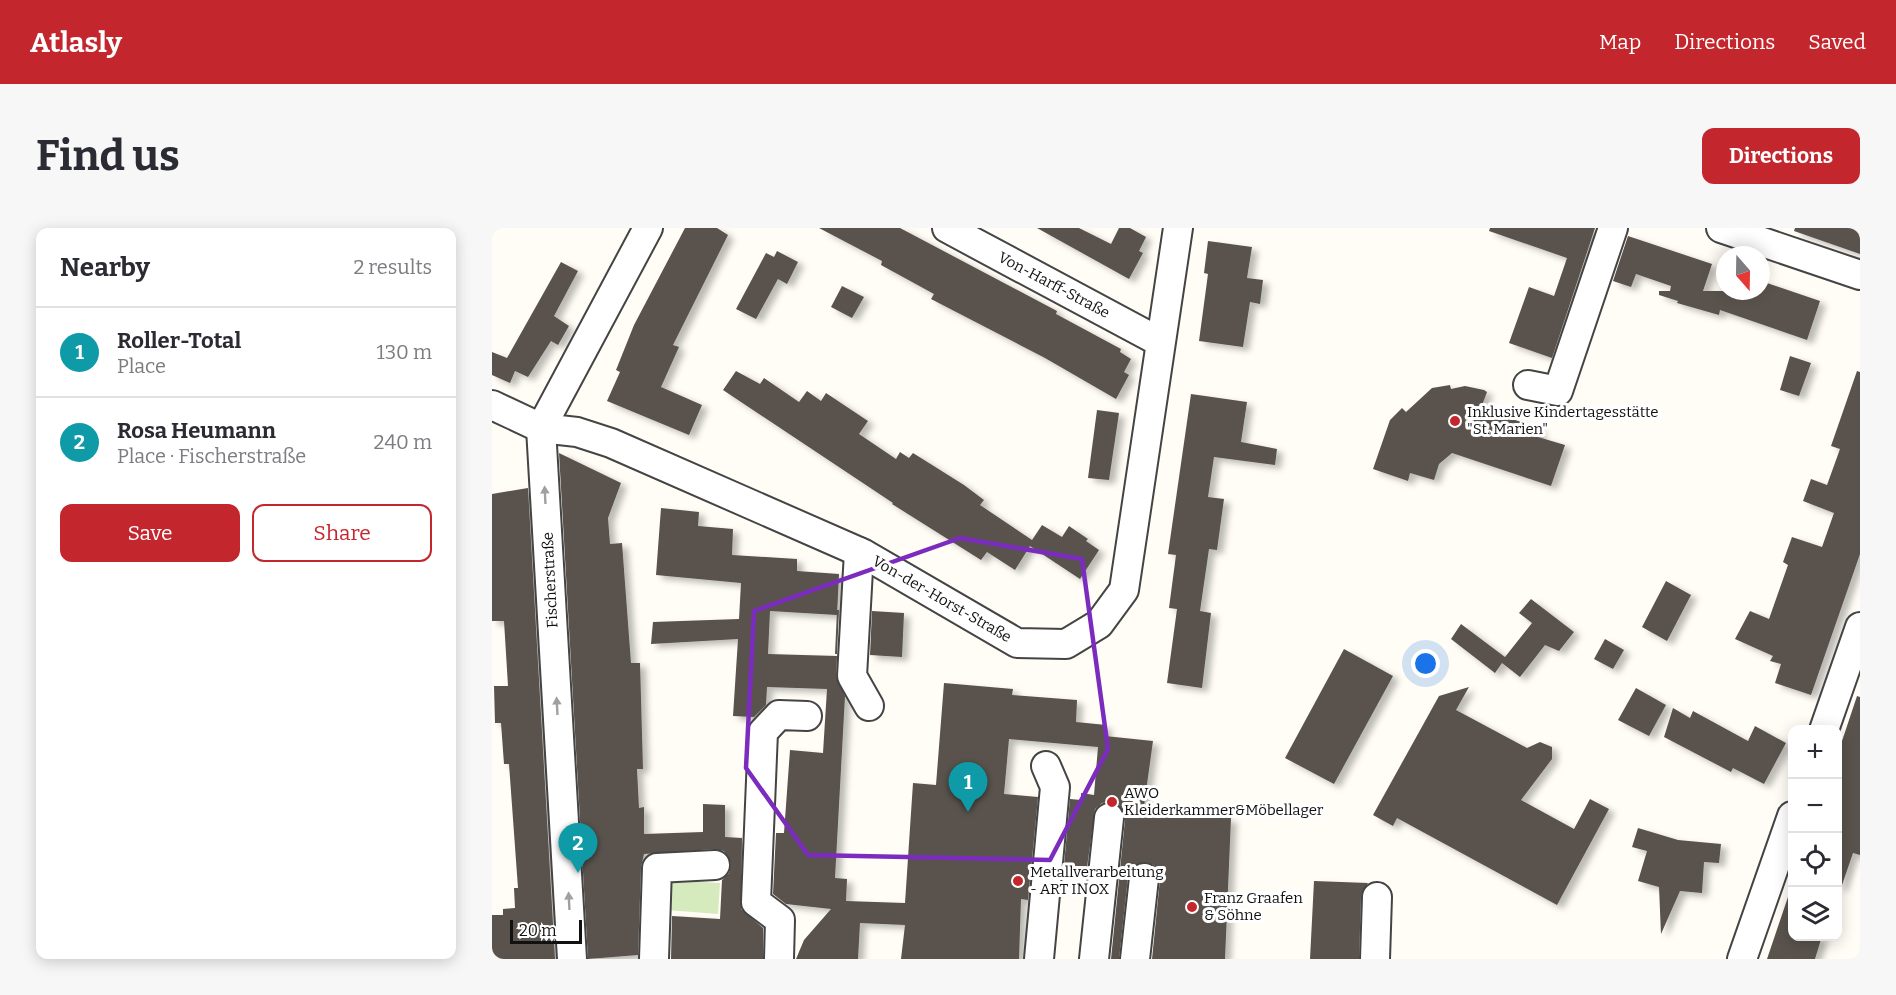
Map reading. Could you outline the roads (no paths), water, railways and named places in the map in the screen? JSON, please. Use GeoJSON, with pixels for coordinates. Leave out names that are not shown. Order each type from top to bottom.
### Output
{"type":"FeatureCollection","features":[{"type":"Feature","properties":{"kind":"street"},"geometry":{"type":"LineString","coordinates":[[541,428],[648,228]]}},
{"type":"Feature","properties":{"kind":"street","name":"Von-Harff-Straße"},"geometry":{"type":"LineString","coordinates":[[947,228],[1160,342]]}},
{"type":"Feature","properties":{"kind":"street","name":"Von-der-Horst-Straße"},"geometry":{"type":"LineString","coordinates":[[492,405],[541,428],[577,432],[611,443],[859,552],[1017,644],[1066,644],[1099,624],[1124,590],[1178,228]]}},
{"type":"Feature","properties":{"kind":"street"},"geometry":{"type":"LineString","coordinates":[[1528,384],[1558,391],[1613,228]]}},
{"type":"Feature","properties":{"kind":"street"},"geometry":{"type":"LineString","coordinates":[[1720,228],[1860,275]]}},
{"type":"Feature","properties":{"kind":"street","name":"Fischerstraße"},"geometry":{"type":"LineString","coordinates":[[541,428],[572,959]]}},
{"type":"Feature","properties":{"kind":"street"},"geometry":{"type":"LineString","coordinates":[[859,552],[852,676],[869,706]]}},
{"type":"Feature","properties":{"kind":"street"},"geometry":{"type":"LineString","coordinates":[[1825,725],[1860,627]]}},
{"type":"Feature","properties":{"kind":"street"},"geometry":{"type":"LineString","coordinates":[[779,959],[780,920],[756,902],[763,732],[779,716],[807,716]]}},
{"type":"Feature","properties":{"kind":"street"},"geometry":{"type":"LineString","coordinates":[[1039,959],[1055,787],[1046,766]]}},
{"type":"Feature","properties":{"kind":"street"},"geometry":{"type":"LineString","coordinates":[[1094,959],[1109,818]]}},
{"type":"Feature","properties":{"kind":"street"},"geometry":{"type":"LineString","coordinates":[[1742,959],[1788,827]]}},
{"type":"Feature","properties":{"kind":"street"},"geometry":{"type":"LineString","coordinates":[[654,959],[657,867],[715,866]]}},
{"type":"Feature","properties":{"kind":"street"},"geometry":{"type":"LineString","coordinates":[[1135,959],[1144,878]]}},
{"type":"Feature","properties":{"kind":"street"},"geometry":{"type":"LineString","coordinates":[[1375,959],[1377,897]]}},
{"type":"Feature","properties":{"kind":"place","name":"Inklusive Kindertagesstätte \"St. Marien\""},"geometry":{"type":"Point","coordinates":[1455,421]}},
{"type":"Feature","properties":{"kind":"place","name":"AWO Kleiderkammer&Möbellager"},"geometry":{"type":"Point","coordinates":[1112,802]}},
{"type":"Feature","properties":{"kind":"place","name":"Roller-Total"},"geometry":{"type":"Point","coordinates":[968,812]}},
{"type":"Feature","properties":{"kind":"place","name":"Rosa Heumann"},"geometry":{"type":"Point","coordinates":[578,873]}},
{"type":"Feature","properties":{"kind":"place","name":"Metallverarbeitung - ART INOX"},"geometry":{"type":"Point","coordinates":[1018,881]}},
{"type":"Feature","properties":{"kind":"place","name":"Franz Graafen & Söhne"},"geometry":{"type":"Point","coordinates":[1192,907]}}]}
